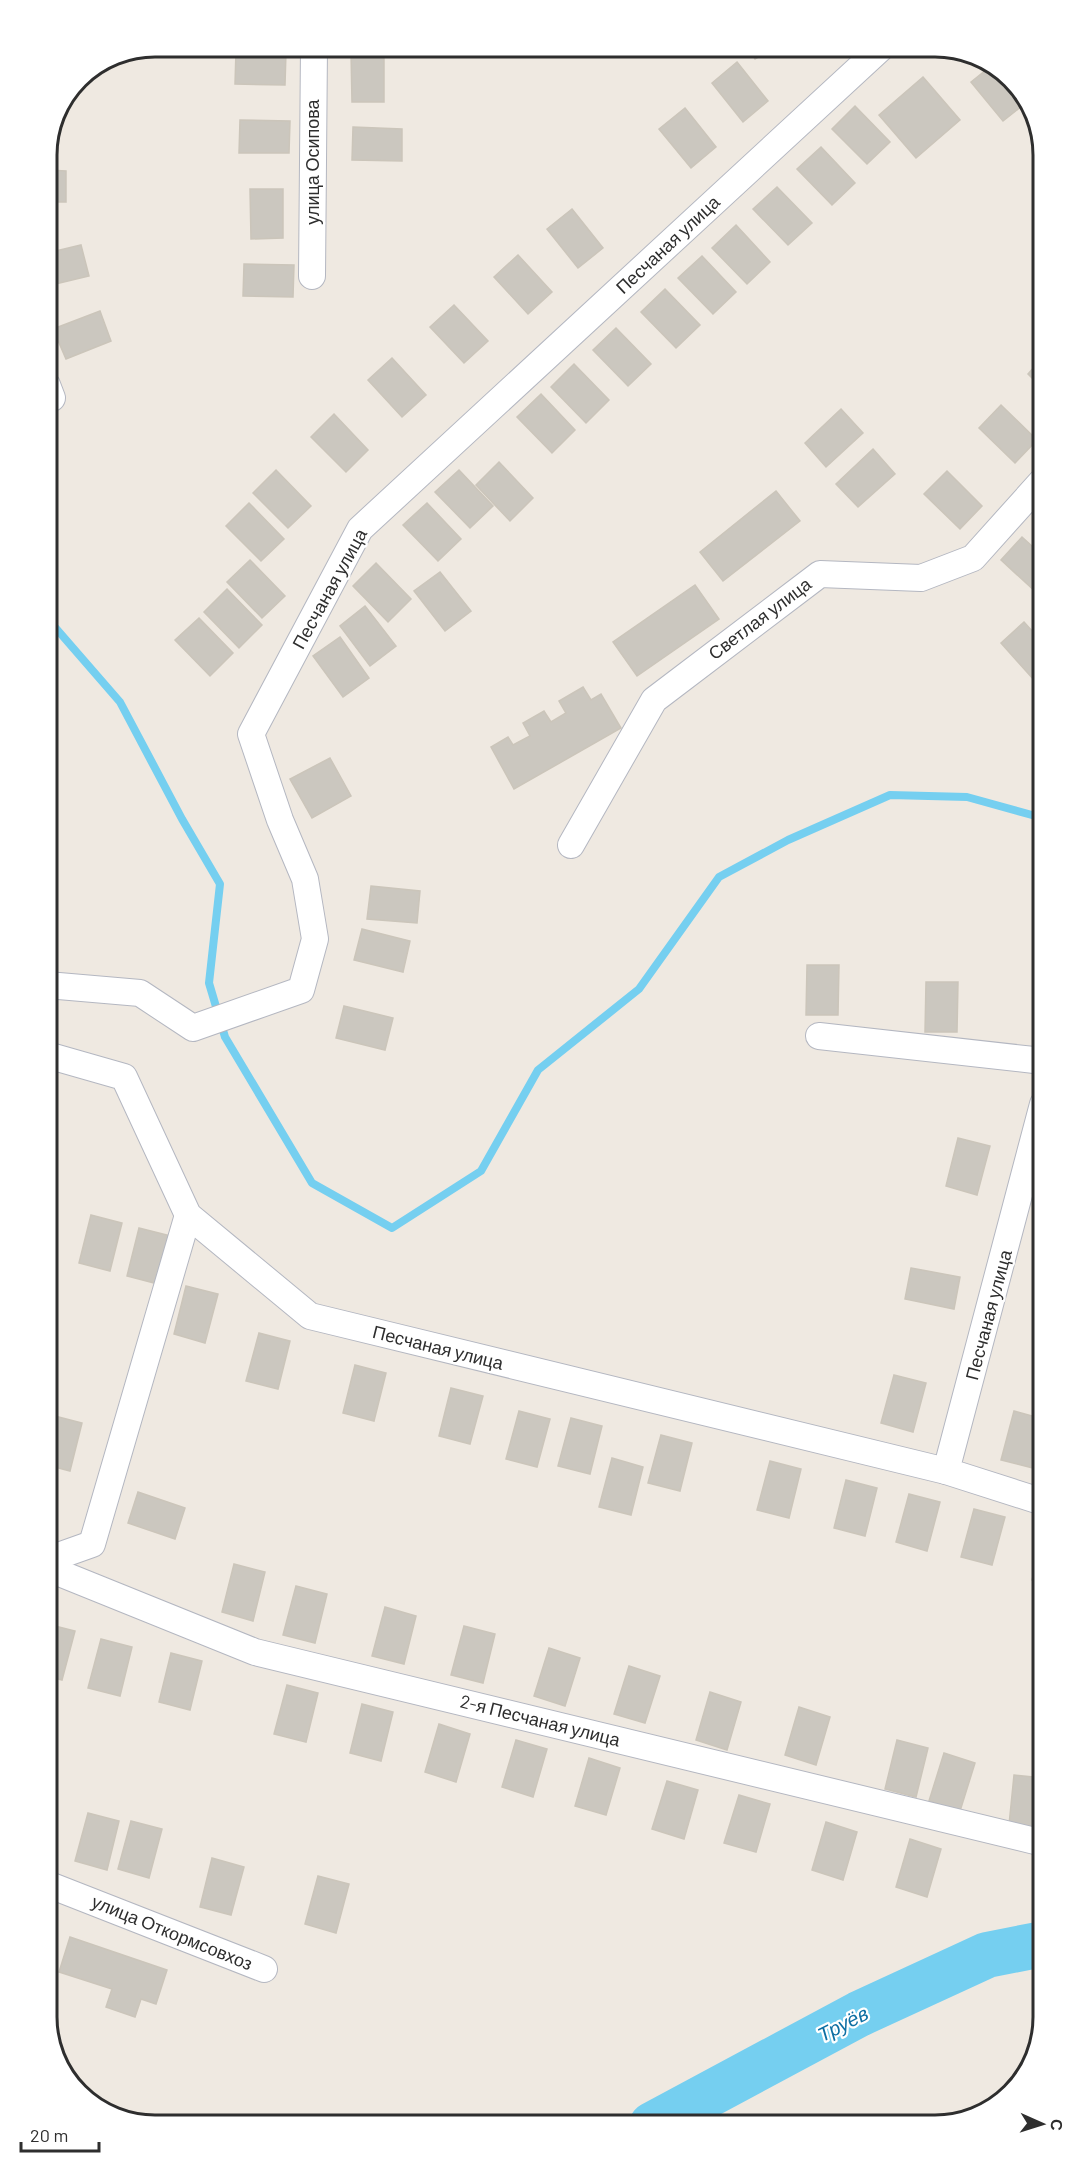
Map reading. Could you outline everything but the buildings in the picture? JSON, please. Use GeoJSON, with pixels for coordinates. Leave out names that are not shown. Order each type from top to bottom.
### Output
{"type":"FeatureCollection","features":[{"type":"Feature","properties":{"kind":"street","name":"улица Осипова"},"geometry":{"type":"LineString","coordinates":[[312,276],[314,57]]}},
{"type":"Feature","properties":{"kind":"street","name":"Песчаная улица"},"geometry":{"type":"LineString","coordinates":[[57,987],[140,993],[193,1028],[301,990],[315,939],[304,879],[251,734],[360,529],[871,57]]}},
{"type":"Feature","properties":{"kind":"street","name":"Светлая улица"},"geometry":{"type":"LineString","coordinates":[[571,845],[654,700],[820,574],[921,578],[973,558],[1033,492]]}},
{"type":"Feature","properties":{"kind":"street"},"geometry":{"type":"LineString","coordinates":[[819,1036],[1033,1060]]}},
{"type":"Feature","properties":{"kind":"street","name":"Песчаная улица"},"geometry":{"type":"LineString","coordinates":[[57,1058],[124,1077],[188,1215],[310,1316],[946,1471],[1033,1499]]}},
{"type":"Feature","properties":{"kind":"street","name":"Песчаная улица"},"geometry":{"type":"LineString","coordinates":[[946,1471],[1033,1173]]}},
{"type":"Feature","properties":{"kind":"street"},"geometry":{"type":"LineString","coordinates":[[57,1556],[92,1544],[188,1215]]}},
{"type":"Feature","properties":{"kind":"street","name":"2-я Песчаная улица"},"geometry":{"type":"LineString","coordinates":[[57,1572],[255,1652],[1033,1840]]}},
{"type":"Feature","properties":{"kind":"street","name":"улица Откормсовхоз"},"geometry":{"type":"LineString","coordinates":[[57,1888],[264,1969]]}},
{"type":"Feature","properties":{"kind":"waterway"},"geometry":{"type":"LineString","coordinates":[[57,630],[120,702],[182,819],[220,884],[209,983],[225,1037],[312,1183],[392,1228],[481,1171],[538,1070],[639,989],[719,877],[788,840],[890,795],[967,797],[1033,815]]}},
{"type":"Feature","properties":{"kind":"waterway","name":"Труёв"},"geometry":{"type":"LineString","coordinates":[[671,2115],[859,2014],[987,1955],[1033,1946]]}}]}
